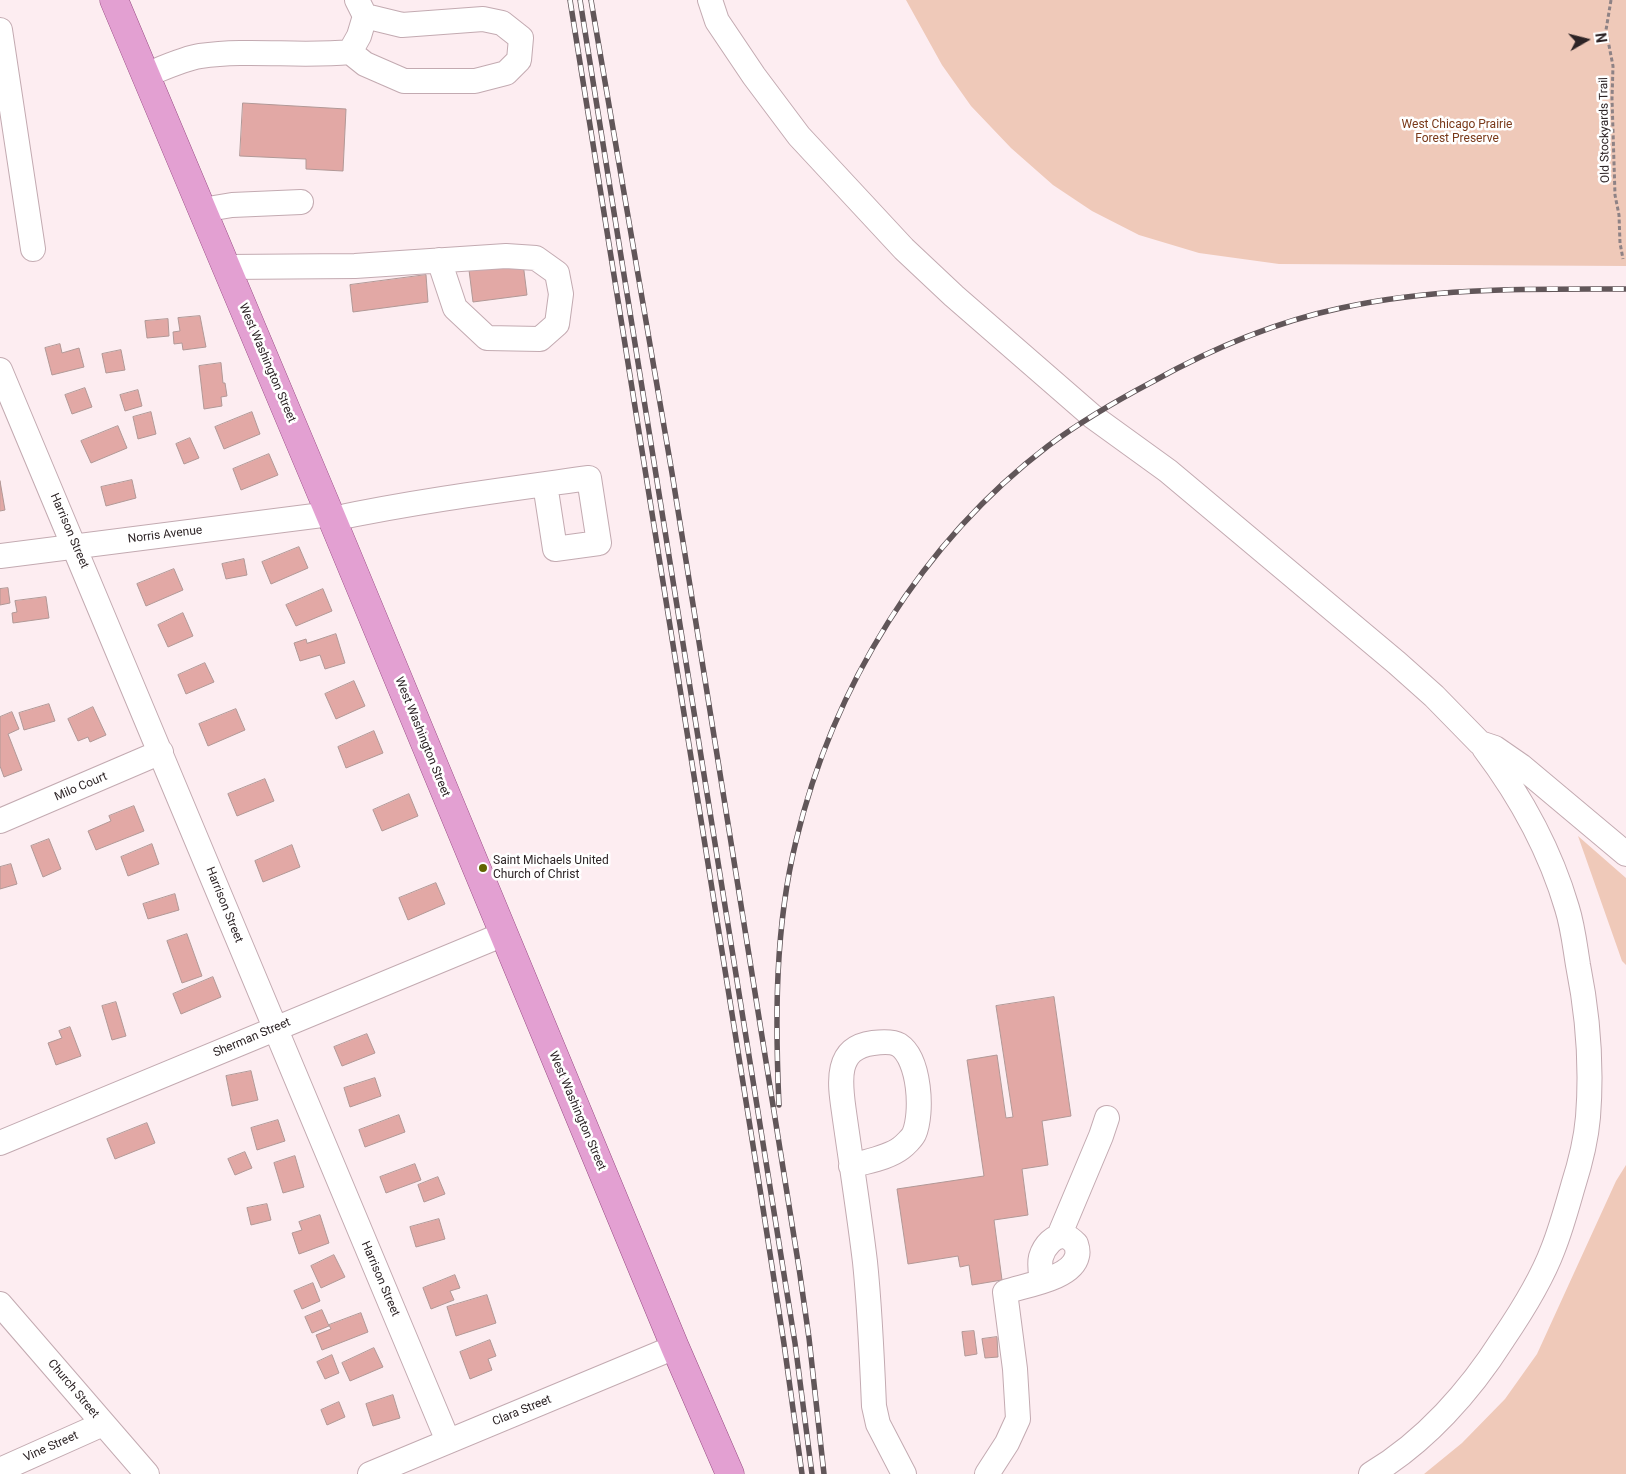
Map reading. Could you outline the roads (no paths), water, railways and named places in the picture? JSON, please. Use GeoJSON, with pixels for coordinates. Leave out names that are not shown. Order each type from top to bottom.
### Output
{"type":"FeatureCollection","features":[{"type":"Feature","properties":{"kind":"main road","name":"West Washington Street"},"geometry":{"type":"LineString","coordinates":[[121,2],[146,75],[675,1347],[730,1474]]}},
{"type":"Feature","properties":{"kind":"street"},"geometry":{"type":"LineString","coordinates":[[710,0],[717,21],[722,29],[799,136],[904,249],[954,296],[1092,416],[1168,472],[1434,696],[1480,743],[1503,774],[1528,814],[1550,860],[1568,910],[1583,989],[1588,1031],[1588,1119],[1581,1160],[1553,1249],[1516,1320],[1492,1356],[1443,1415],[1410,1445],[1371,1474]]}},
{"type":"Feature","properties":{"kind":"street"},"geometry":{"type":"LineString","coordinates":[[146,75],[198,56],[237,53],[325,54],[350,52],[365,64],[404,80],[475,81],[506,73],[520,60],[521,38],[502,23],[484,19],[402,25],[361,8],[359,36],[350,52]]}},
{"type":"Feature","properties":{"kind":"street"},"geometry":{"type":"LineString","coordinates":[[0,30],[33,248]]}},
{"type":"Feature","properties":{"kind":"street"},"geometry":{"type":"LineString","coordinates":[[202,210],[232,205],[301,202]]}},
{"type":"Feature","properties":{"kind":"street"},"geometry":{"type":"LineString","coordinates":[[226,267],[354,266],[439,260],[506,256],[536,258],[556,272],[561,294],[557,324],[540,339],[487,338],[455,308],[439,260]]}},
{"type":"Feature","properties":{"kind":"street","name":"Harrison Street"},"geometry":{"type":"LineString","coordinates":[[0,370],[448,1441]]}},
{"type":"Feature","properties":{"kind":"street","name":"Norris Avenue"},"geometry":{"type":"LineString","coordinates":[[0,556],[331,516],[545,484]]}},
{"type":"Feature","properties":{"kind":"street"},"geometry":{"type":"LineString","coordinates":[[1480,743],[1494,748],[1521,766],[1626,854]]}},
{"type":"Feature","properties":{"kind":"street","name":"Milo Court"},"geometry":{"type":"LineString","coordinates":[[0,821],[161,752]]}},
{"type":"Feature","properties":{"kind":"street","name":"Sherman Street"},"geometry":{"type":"LineString","coordinates":[[0,1143],[504,934]]}},
{"type":"Feature","properties":{"kind":"street"},"geometry":{"type":"LineString","coordinates":[[852,1166],[888,1155],[900,1148],[914,1135],[918,1110],[915,1069],[909,1057],[899,1045],[883,1041],[868,1043],[854,1050],[844,1059],[840,1081],[865,1263],[874,1406],[878,1424],[904,1474]]}},
{"type":"Feature","properties":{"kind":"street"},"geometry":{"type":"LineString","coordinates":[[987,1474],[1007,1443],[1018,1420],[1015,1369],[1005,1292],[1054,1278],[1070,1269],[1077,1256],[1076,1244],[1067,1237],[1059,1236],[1107,1118]]}},
{"type":"Feature","properties":{"kind":"street","name":"Church Street"},"geometry":{"type":"LineString","coordinates":[[0,1304],[147,1474]]}},
{"type":"Feature","properties":{"kind":"street","name":"Clara Street"},"geometry":{"type":"LineString","coordinates":[[370,1474],[675,1347]]}},
{"type":"Feature","properties":{"kind":"street","name":"Vine Street"},"geometry":{"type":"LineString","coordinates":[[0,1470],[103,1424]]}},
{"type":"Feature","properties":{"kind":"railway"},"geometry":{"type":"LineString","coordinates":[[570,0],[760,1189],[802,1474]]}},
{"type":"Feature","properties":{"kind":"railway"},"geometry":{"type":"LineString","coordinates":[[580,0],[795,1343],[812,1474]]}},
{"type":"Feature","properties":{"kind":"railway"},"geometry":{"type":"LineString","coordinates":[[591,0],[672,473],[799,1268],[824,1474]]}},
{"type":"Feature","properties":{"kind":"railway"},"geometry":{"type":"LineString","coordinates":[[779,1105],[777,1005],[780,939],[789,873],[812,784],[833,728],[859,674],[888,622],[922,573],[960,527],[1002,485],[1060,437],[1125,397],[1197,358],[1244,338],[1292,321],[1341,308],[1412,296],[1518,289],[1626,289]]}},
{"type":"Feature","properties":{"kind":"place","name":"Saint Michaels United Church of Christ"},"geometry":{"type":"Point","coordinates":[483,868]}},
{"type":"Feature","properties":{"kind":"park label","name":"West Chicago Prairie Forest Preserve"},"geometry":{"type":"Point","coordinates":[1457,132]}}]}
